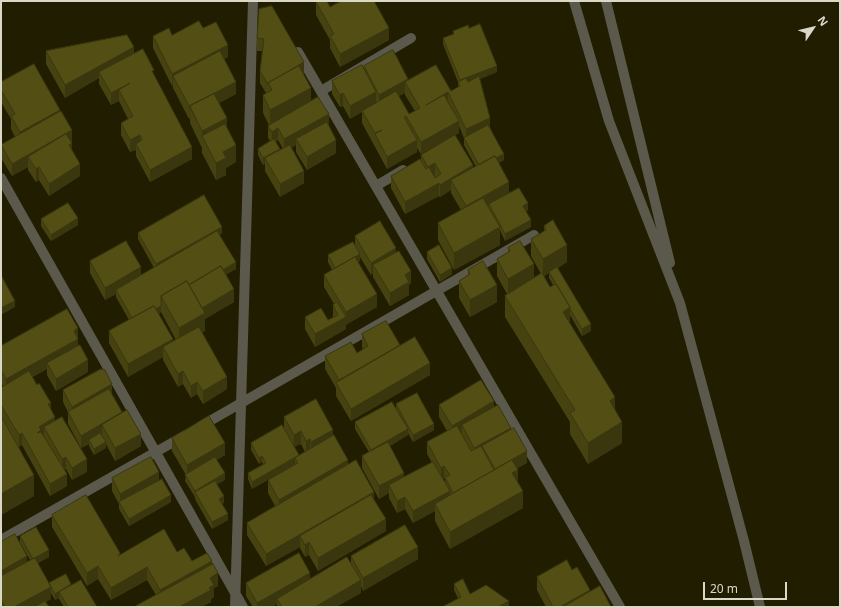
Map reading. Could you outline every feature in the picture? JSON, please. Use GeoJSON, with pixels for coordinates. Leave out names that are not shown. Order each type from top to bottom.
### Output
{"type":"FeatureCollection","features":[{"type":"Feature","properties":{"kind":"street"},"geometry":{"type":"LineString","coordinates":[[235,607],[252,1]]}},
{"type":"Feature","properties":{"kind":"street"},"geometry":{"type":"LineString","coordinates":[[574,1],[609,121],[680,303]]}},
{"type":"Feature","properties":{"kind":"street"},"geometry":{"type":"LineString","coordinates":[[606,1],[680,303],[760,607]]}},
{"type":"Feature","properties":{"kind":"street"},"geometry":{"type":"LineString","coordinates":[[320,91],[411,38]]}},
{"type":"Feature","properties":{"kind":"street"},"geometry":{"type":"LineString","coordinates":[[292,43],[620,607]]}},
{"type":"Feature","properties":{"kind":"street"},"geometry":{"type":"LineString","coordinates":[[376,186],[415,163]]}},
{"type":"Feature","properties":{"kind":"street"},"geometry":{"type":"LineString","coordinates":[[1,178],[157,452],[243,607]]}},
{"type":"Feature","properties":{"kind":"street"},"geometry":{"type":"LineString","coordinates":[[1,540],[534,235]]}},
{"type":"Feature","properties":{"kind":"building"},"geometry":{"type":"Polygon","coordinates":[[[327,1],[330,7],[341,1],[374,1],[389,28],[340,54],[330,36],[334,34],[316,2],[327,1]]]}},
{"type":"Feature","properties":{"kind":"building"},"geometry":{"type":"Polygon","coordinates":[[[272,6],[304,62],[268,84],[260,71],[264,39],[257,38],[259,9],[272,6]]]}},
{"type":"Feature","properties":{"kind":"building"},"geometry":{"type":"Polygon","coordinates":[[[199,21],[203,28],[216,22],[228,45],[172,74],[153,36],[169,28],[172,35],[199,21]]]}},
{"type":"Feature","properties":{"kind":"building"},"geometry":{"type":"Polygon","coordinates":[[[480,24],[497,66],[460,80],[443,38],[454,34],[453,31],[468,25],[469,28],[480,24]]]}},
{"type":"Feature","properties":{"kind":"building"},"geometry":{"type":"Polygon","coordinates":[[[127,35],[134,47],[65,85],[46,51],[127,35]]]}},
{"type":"Feature","properties":{"kind":"building"},"geometry":{"type":"Polygon","coordinates":[[[143,49],[154,70],[152,71],[192,147],[150,170],[136,144],[142,140],[140,135],[130,140],[121,123],[133,116],[119,90],[130,83],[111,93],[99,72],[143,49]]]}},
{"type":"Feature","properties":{"kind":"building"},"geometry":{"type":"Polygon","coordinates":[[[393,50],[408,79],[379,95],[364,66],[393,50]]]}},
{"type":"Feature","properties":{"kind":"building"},"geometry":{"type":"Polygon","coordinates":[[[220,51],[236,82],[189,106],[173,76],[220,51]]]}},
{"type":"Feature","properties":{"kind":"building"},"geometry":{"type":"Polygon","coordinates":[[[34,64],[60,110],[20,132],[11,116],[15,114],[1,90],[1,82],[34,64]]]}},
{"type":"Feature","properties":{"kind":"building"},"geometry":{"type":"Polygon","coordinates":[[[362,65],[376,92],[350,106],[343,93],[340,95],[332,81],[362,65]]]}},
{"type":"Feature","properties":{"kind":"building"},"geometry":{"type":"Polygon","coordinates":[[[436,65],[451,91],[460,86],[458,82],[466,78],[468,82],[479,76],[490,118],[466,129],[448,92],[426,105],[444,95],[459,121],[421,142],[406,116],[404,117],[417,140],[387,157],[375,134],[382,130],[375,133],[362,111],[396,91],[409,114],[420,108],[405,82],[436,65]]]}},
{"type":"Feature","properties":{"kind":"building"},"geometry":{"type":"Polygon","coordinates":[[[299,66],[311,88],[270,110],[263,95],[272,90],[268,83],[299,66]]]}},
{"type":"Feature","properties":{"kind":"building"},"geometry":{"type":"Polygon","coordinates":[[[214,94],[227,118],[202,131],[190,106],[214,94]]]}},
{"type":"Feature","properties":{"kind":"building"},"geometry":{"type":"Polygon","coordinates":[[[318,97],[329,114],[284,139],[278,128],[272,132],[268,126],[318,97]]]}},
{"type":"Feature","properties":{"kind":"building"},"geometry":{"type":"Polygon","coordinates":[[[61,111],[72,130],[12,164],[1,145],[61,111]]]}},
{"type":"Feature","properties":{"kind":"building"},"geometry":{"type":"Polygon","coordinates":[[[327,122],[336,140],[307,157],[296,139],[327,122]]]}},
{"type":"Feature","properties":{"kind":"building"},"geometry":{"type":"Polygon","coordinates":[[[225,124],[236,145],[223,152],[226,158],[216,163],[202,136],[225,124]]]}},
{"type":"Feature","properties":{"kind":"building"},"geometry":{"type":"Polygon","coordinates":[[[488,125],[504,154],[496,158],[495,156],[479,165],[464,138],[488,125]]]}},
{"type":"Feature","properties":{"kind":"building"},"geometry":{"type":"Polygon","coordinates":[[[66,134],[72,143],[69,145],[80,164],[49,184],[39,167],[36,169],[28,157],[66,134]]]}},
{"type":"Feature","properties":{"kind":"building"},"geometry":{"type":"Polygon","coordinates":[[[455,135],[473,165],[440,185],[439,183],[405,202],[391,176],[420,159],[426,169],[429,167],[435,178],[441,174],[435,163],[428,167],[421,155],[455,135]]]}},
{"type":"Feature","properties":{"kind":"building"},"geometry":{"type":"Polygon","coordinates":[[[274,139],[280,149],[263,158],[258,149],[274,139]]]}},
{"type":"Feature","properties":{"kind":"building"},"geometry":{"type":"Polygon","coordinates":[[[290,145],[304,171],[280,184],[265,158],[290,145]]]}},
{"type":"Feature","properties":{"kind":"building"},"geometry":{"type":"Polygon","coordinates":[[[495,156],[509,182],[466,206],[451,180],[495,156]]]}},
{"type":"Feature","properties":{"kind":"building"},"geometry":{"type":"Polygon","coordinates":[[[519,188],[528,203],[523,206],[531,220],[505,234],[489,204],[519,188]]]}},
{"type":"Feature","properties":{"kind":"building"},"geometry":{"type":"Polygon","coordinates":[[[204,195],[222,227],[156,264],[138,233],[204,195]]]}},
{"type":"Feature","properties":{"kind":"building"},"geometry":{"type":"Polygon","coordinates":[[[483,198],[500,227],[454,253],[438,223],[483,198]]]}},
{"type":"Feature","properties":{"kind":"building"},"geometry":{"type":"Polygon","coordinates":[[[68,203],[78,218],[51,235],[41,219],[68,203]]]}},
{"type":"Feature","properties":{"kind":"building"},"geometry":{"type":"Polygon","coordinates":[[[553,220],[567,245],[543,259],[531,239],[546,230],[544,226],[553,220]]]}},
{"type":"Feature","properties":{"kind":"building"},"geometry":{"type":"Polygon","coordinates":[[[380,221],[396,248],[371,263],[355,236],[380,221]]]}},
{"type":"Feature","properties":{"kind":"building"},"geometry":{"type":"Polygon","coordinates":[[[217,231],[236,262],[223,270],[221,266],[189,285],[187,281],[161,296],[161,306],[156,309],[154,306],[132,318],[116,290],[217,231]]]}},
{"type":"Feature","properties":{"kind":"building"},"geometry":{"type":"Polygon","coordinates":[[[126,241],[141,267],[105,288],[90,261],[126,241]]]}},
{"type":"Feature","properties":{"kind":"building"},"geometry":{"type":"Polygon","coordinates":[[[520,241],[534,264],[508,279],[497,259],[510,251],[508,248],[520,241]]]}},
{"type":"Feature","properties":{"kind":"building"},"geometry":{"type":"Polygon","coordinates":[[[353,242],[360,254],[335,268],[328,255],[353,242]]]}},
{"type":"Feature","properties":{"kind":"building"},"geometry":{"type":"Polygon","coordinates":[[[439,245],[452,268],[440,275],[427,252],[439,245]]]}},
{"type":"Feature","properties":{"kind":"building"},"geometry":{"type":"Polygon","coordinates":[[[399,251],[411,271],[405,275],[409,282],[390,293],[373,265],[399,251]]]}},
{"type":"Feature","properties":{"kind":"building"},"geometry":{"type":"Polygon","coordinates":[[[355,257],[377,294],[346,312],[324,275],[355,257]]]}},
{"type":"Feature","properties":{"kind":"building"},"geometry":{"type":"Polygon","coordinates":[[[483,261],[497,285],[470,300],[459,281],[470,274],[468,270],[483,261]]]}},
{"type":"Feature","properties":{"kind":"building"},"geometry":{"type":"Polygon","coordinates":[[[221,266],[234,289],[202,308],[189,285],[221,266]]]}},
{"type":"Feature","properties":{"kind":"building"},"geometry":{"type":"Polygon","coordinates":[[[557,267],[591,324],[582,329],[549,272],[557,267]]]}},
{"type":"Feature","properties":{"kind":"building"},"geometry":{"type":"Polygon","coordinates":[[[542,273],[550,287],[556,284],[570,307],[563,312],[615,397],[610,401],[622,422],[588,443],[570,413],[575,410],[505,296],[542,273]]]}},
{"type":"Feature","properties":{"kind":"building"},"geometry":{"type":"Polygon","coordinates":[[[1,275],[15,301],[1,308],[1,275]]]}},
{"type":"Feature","properties":{"kind":"building"},"geometry":{"type":"Polygon","coordinates":[[[187,281],[205,313],[179,328],[161,296],[187,281]]]}},
{"type":"Feature","properties":{"kind":"building"},"geometry":{"type":"Polygon","coordinates":[[[337,302],[346,317],[315,334],[305,317],[321,308],[328,320],[338,315],[333,305],[337,302]]]}},
{"type":"Feature","properties":{"kind":"building"},"geometry":{"type":"Polygon","coordinates":[[[154,306],[173,339],[128,364],[109,331],[154,306]]]}},
{"type":"Feature","properties":{"kind":"building"},"geometry":{"type":"Polygon","coordinates":[[[67,309],[78,328],[74,331],[78,339],[6,379],[1,370],[1,346],[67,309]]]}},
{"type":"Feature","properties":{"kind":"building"},"geometry":{"type":"Polygon","coordinates":[[[386,321],[400,345],[339,380],[325,356],[351,342],[357,353],[368,346],[362,334],[386,321]]]}},
{"type":"Feature","properties":{"kind":"building"},"geometry":{"type":"Polygon","coordinates":[[[199,327],[227,377],[203,391],[197,382],[191,386],[183,371],[178,374],[163,347],[199,327]]]}},
{"type":"Feature","properties":{"kind":"building"},"geometry":{"type":"Polygon","coordinates":[[[415,337],[430,363],[351,409],[336,383],[415,337]]]}},
{"type":"Feature","properties":{"kind":"building"},"geometry":{"type":"Polygon","coordinates":[[[80,345],[88,360],[56,379],[47,363],[80,345]]]}},
{"type":"Feature","properties":{"kind":"building"},"geometry":{"type":"Polygon","coordinates":[[[101,369],[105,370],[112,384],[72,407],[63,390],[101,369]]]}},
{"type":"Feature","properties":{"kind":"building"},"geometry":{"type":"Polygon","coordinates":[[[29,371],[37,385],[39,383],[51,403],[48,404],[55,417],[39,427],[41,430],[37,433],[41,432],[67,474],[50,484],[22,433],[19,435],[1,405],[1,388],[29,371]]]}},
{"type":"Feature","properties":{"kind":"building"},"geometry":{"type":"Polygon","coordinates":[[[481,380],[494,401],[452,426],[439,405],[481,380]]]}},
{"type":"Feature","properties":{"kind":"building"},"geometry":{"type":"Polygon","coordinates":[[[109,389],[122,412],[81,436],[68,412],[109,389]]]}},
{"type":"Feature","properties":{"kind":"building"},"geometry":{"type":"Polygon","coordinates":[[[417,393],[434,424],[413,435],[396,404],[417,393]]]}},
{"type":"Feature","properties":{"kind":"building"},"geometry":{"type":"Polygon","coordinates":[[[316,399],[333,430],[311,442],[310,439],[306,441],[301,431],[294,435],[284,417],[316,399]]]}},
{"type":"Feature","properties":{"kind":"building"},"geometry":{"type":"Polygon","coordinates":[[[392,402],[408,429],[371,450],[355,422],[392,402]]]}},
{"type":"Feature","properties":{"kind":"building"},"geometry":{"type":"Polygon","coordinates":[[[498,405],[511,428],[474,448],[462,425],[498,405]]]}},
{"type":"Feature","properties":{"kind":"building"},"geometry":{"type":"Polygon","coordinates":[[[127,410],[141,434],[115,448],[102,425],[127,410]]]}},
{"type":"Feature","properties":{"kind":"building"},"geometry":{"type":"Polygon","coordinates":[[[1,416],[34,475],[1,494],[1,416]]]}},
{"type":"Feature","properties":{"kind":"building"},"geometry":{"type":"Polygon","coordinates":[[[209,416],[225,443],[187,465],[172,438],[209,416]]]}},
{"type":"Feature","properties":{"kind":"building"},"geometry":{"type":"Polygon","coordinates":[[[62,417],[87,459],[72,468],[66,457],[62,459],[44,427],[62,417]]]}},
{"type":"Feature","properties":{"kind":"building"},"geometry":{"type":"Polygon","coordinates":[[[282,425],[299,455],[252,482],[248,473],[266,463],[262,456],[259,458],[251,443],[282,425]]]}},
{"type":"Feature","properties":{"kind":"building"},"geometry":{"type":"Polygon","coordinates":[[[457,426],[471,451],[481,446],[494,470],[453,493],[445,477],[450,475],[444,466],[441,468],[427,442],[457,426]]]}},
{"type":"Feature","properties":{"kind":"building"},"geometry":{"type":"Polygon","coordinates":[[[514,428],[527,451],[495,469],[482,446],[514,428]]]}},
{"type":"Feature","properties":{"kind":"building"},"geometry":{"type":"Polygon","coordinates":[[[100,433],[106,442],[94,449],[89,440],[100,433]]]}},
{"type":"Feature","properties":{"kind":"building"},"geometry":{"type":"Polygon","coordinates":[[[334,435],[348,460],[279,500],[268,480],[298,463],[295,458],[334,435]]]}},
{"type":"Feature","properties":{"kind":"building"},"geometry":{"type":"Polygon","coordinates":[[[388,442],[404,473],[379,486],[362,456],[388,442]]]}},
{"type":"Feature","properties":{"kind":"building"},"geometry":{"type":"Polygon","coordinates":[[[151,457],[159,472],[120,494],[112,478],[151,457]]]}},
{"type":"Feature","properties":{"kind":"building"},"geometry":{"type":"Polygon","coordinates":[[[215,457],[225,473],[195,491],[185,475],[215,457]]]}},
{"type":"Feature","properties":{"kind":"building"},"geometry":{"type":"Polygon","coordinates":[[[356,460],[374,492],[266,554],[247,523],[356,460]]]}},
{"type":"Feature","properties":{"kind":"building"},"geometry":{"type":"Polygon","coordinates":[[[512,460],[518,470],[512,473],[523,491],[450,532],[435,504],[512,460]]]}},
{"type":"Feature","properties":{"kind":"building"},"geometry":{"type":"Polygon","coordinates":[[[433,462],[450,491],[413,511],[405,497],[397,501],[389,485],[433,462]]]}},
{"type":"Feature","properties":{"kind":"building"},"geometry":{"type":"Polygon","coordinates":[[[162,479],[171,495],[129,519],[119,502],[162,479]]]}},
{"type":"Feature","properties":{"kind":"building"},"geometry":{"type":"Polygon","coordinates":[[[215,481],[224,496],[219,499],[228,514],[212,522],[195,492],[215,481]]]}},
{"type":"Feature","properties":{"kind":"building"},"geometry":{"type":"Polygon","coordinates":[[[86,495],[120,553],[118,556],[164,529],[177,552],[184,548],[192,561],[207,553],[212,561],[160,590],[147,567],[111,588],[98,566],[87,573],[52,515],[86,495]]]}},
{"type":"Feature","properties":{"kind":"building"},"geometry":{"type":"Polygon","coordinates":[[[371,495],[386,519],[318,558],[309,542],[305,545],[300,536],[371,495]]]}},
{"type":"Feature","properties":{"kind":"building"},"geometry":{"type":"Polygon","coordinates":[[[405,525],[418,547],[363,578],[351,556],[405,525]]]}},
{"type":"Feature","properties":{"kind":"building"},"geometry":{"type":"Polygon","coordinates":[[[36,527],[49,550],[33,559],[20,536],[36,527]]]}},
{"type":"Feature","properties":{"kind":"building"},"geometry":{"type":"Polygon","coordinates":[[[15,534],[27,556],[1,571],[1,542],[15,534]]]}},
{"type":"Feature","properties":{"kind":"building"},"geometry":{"type":"Polygon","coordinates":[[[299,553],[310,573],[257,603],[246,583],[299,553]]]}},
{"type":"Feature","properties":{"kind":"building"},"geometry":{"type":"Polygon","coordinates":[[[347,557],[361,580],[315,607],[282,607],[277,599],[347,557]]]}},
{"type":"Feature","properties":{"kind":"building"},"geometry":{"type":"Polygon","coordinates":[[[35,558],[51,587],[14,607],[5,607],[1,599],[1,576],[35,558]]]}},
{"type":"Feature","properties":{"kind":"building"},"geometry":{"type":"Polygon","coordinates":[[[567,560],[572,570],[577,567],[590,590],[560,607],[553,607],[537,577],[567,560]]]}},
{"type":"Feature","properties":{"kind":"building"},"geometry":{"type":"Polygon","coordinates":[[[213,564],[218,573],[210,578],[214,585],[209,588],[211,590],[179,607],[136,607],[136,606],[213,564]]]}},
{"type":"Feature","properties":{"kind":"building"},"geometry":{"type":"Polygon","coordinates":[[[66,574],[71,584],[55,594],[49,583],[66,574]]]}},
{"type":"Feature","properties":{"kind":"building"},"geometry":{"type":"Polygon","coordinates":[[[463,579],[470,594],[486,585],[509,601],[498,607],[442,607],[461,597],[454,584],[463,579]]]}},
{"type":"Feature","properties":{"kind":"building"},"geometry":{"type":"Polygon","coordinates":[[[81,580],[97,607],[68,607],[59,592],[81,580]]]}},
{"type":"Feature","properties":{"kind":"building"},"geometry":{"type":"Polygon","coordinates":[[[600,586],[611,607],[563,607],[600,586]]]}},
{"type":"Feature","properties":{"kind":"building"},"geometry":{"type":"Polygon","coordinates":[[[45,601],[49,607],[35,607],[45,601]]]}}]}
